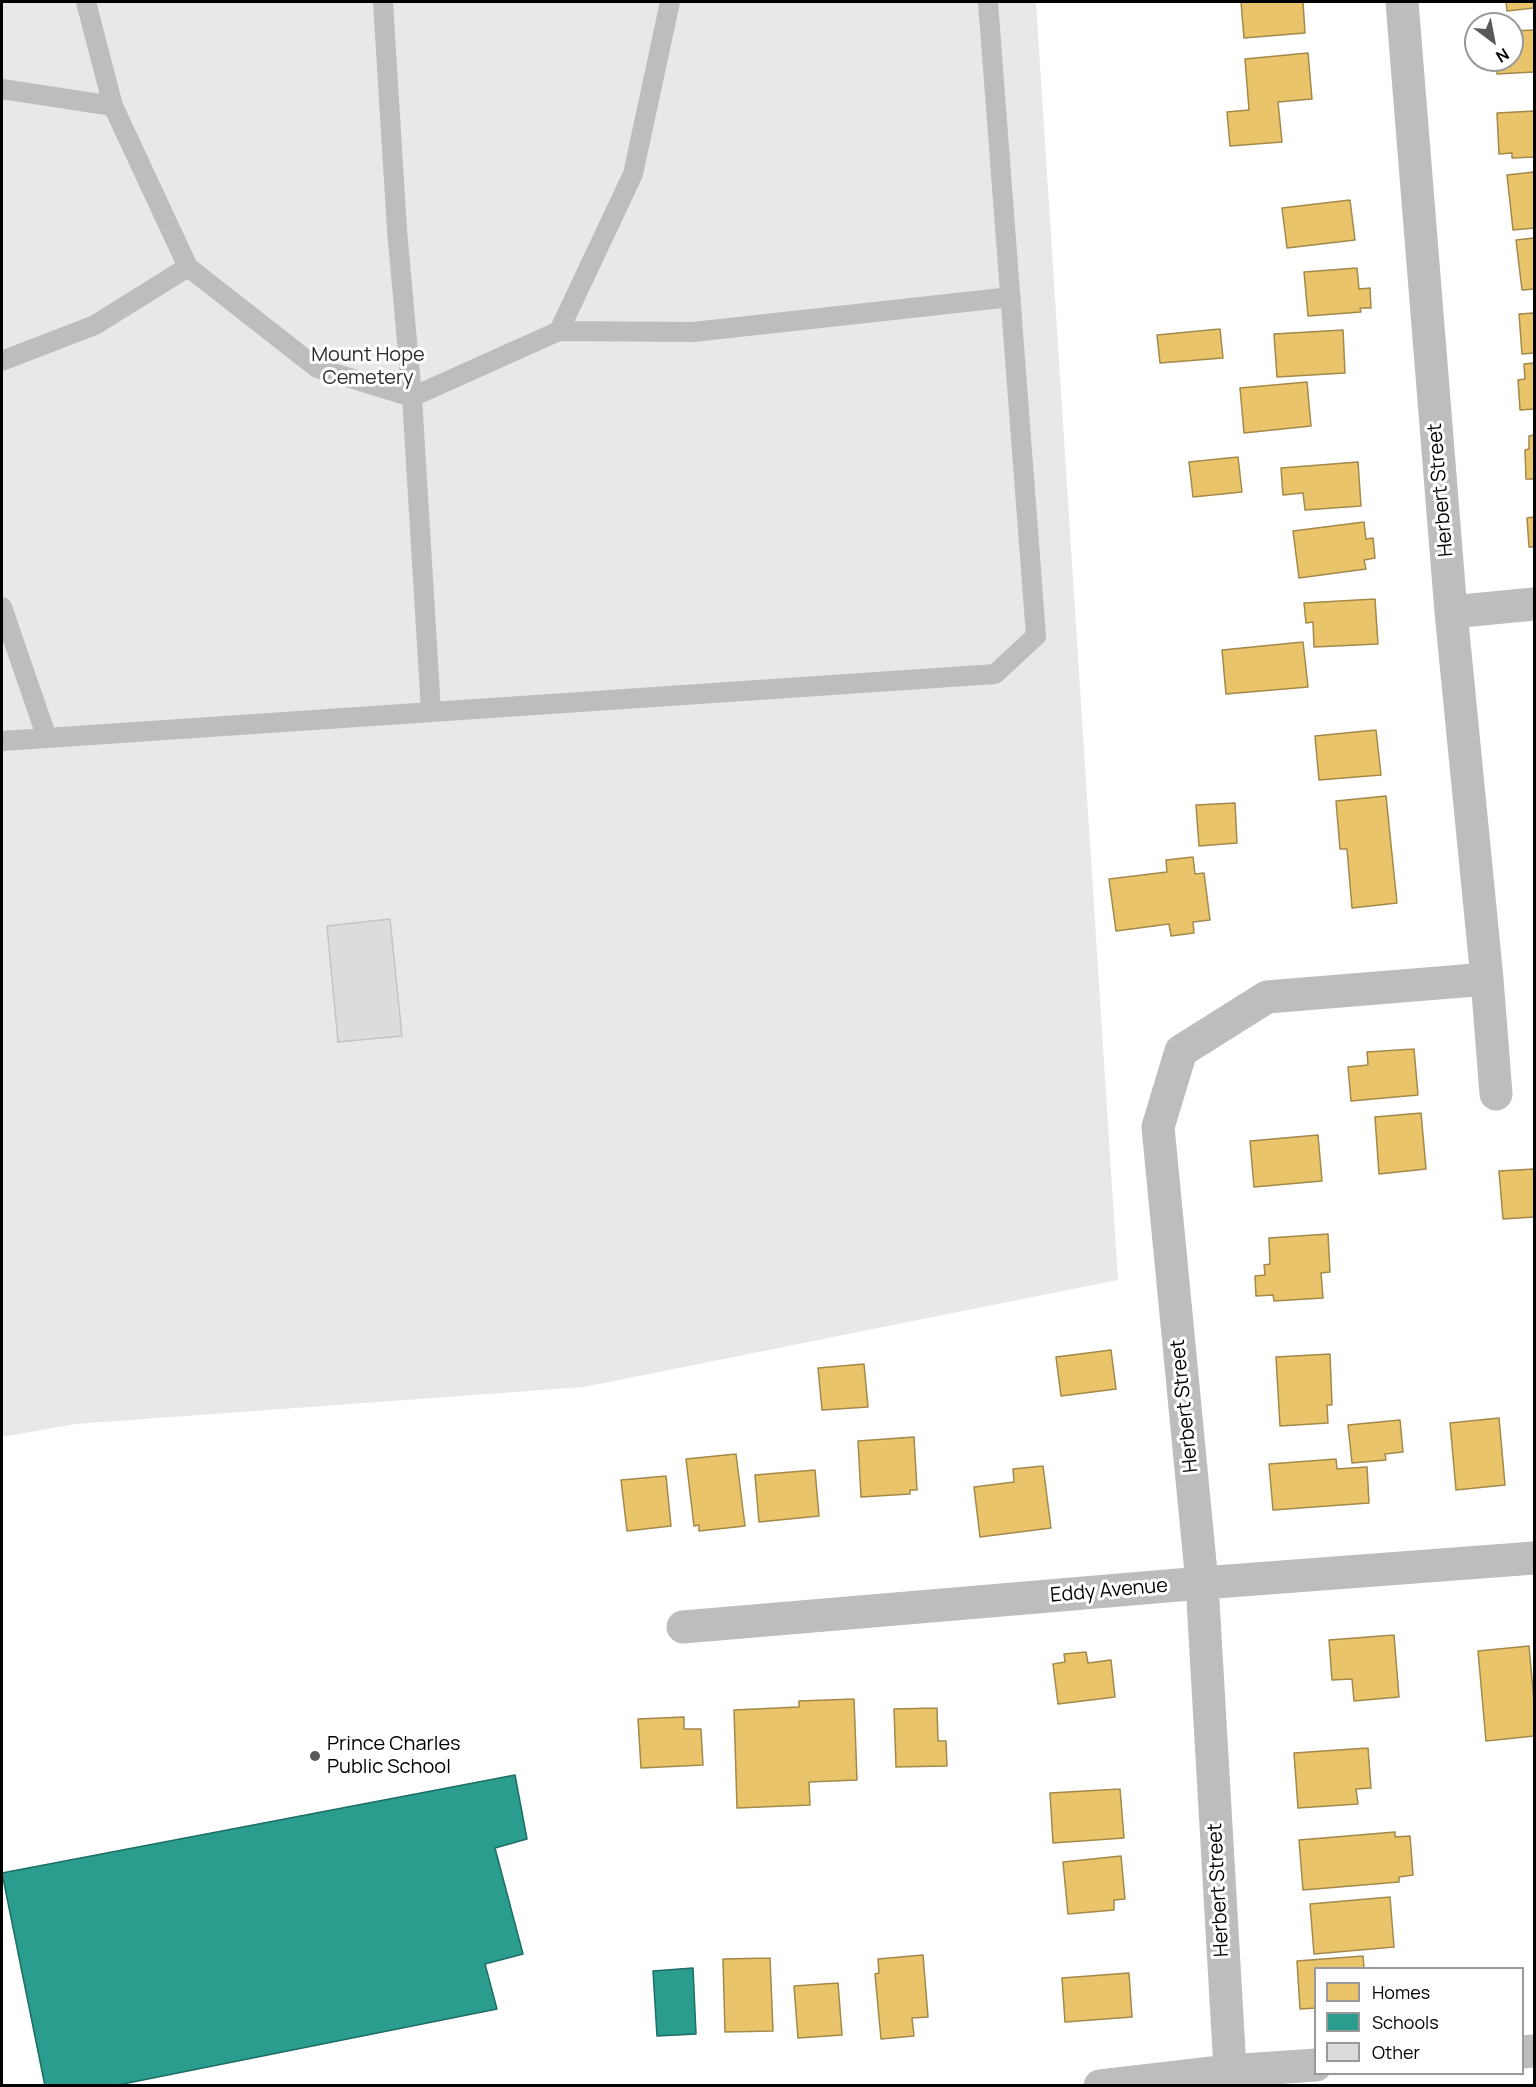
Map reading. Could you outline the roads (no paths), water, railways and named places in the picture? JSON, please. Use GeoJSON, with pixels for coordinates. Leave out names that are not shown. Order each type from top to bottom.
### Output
{"type":"FeatureCollection","features":[{"type":"Feature","properties":{"kind":"street","name":"Herbert Street"},"geometry":{"type":"LineString","coordinates":[[1402,2],[1451,612],[1496,1094]]}},
{"type":"Feature","properties":{"kind":"street"},"geometry":{"type":"LineString","coordinates":[[1451,612],[1534,604]]}},
{"type":"Feature","properties":{"kind":"street","name":"Herbert Street"},"geometry":{"type":"LineString","coordinates":[[1230,2078],[1202,1583],[1158,1127],[1180,1051],[1267,997],[1487,979]]}},
{"type":"Feature","properties":{"kind":"street","name":"Eddy Avenue"},"geometry":{"type":"LineString","coordinates":[[683,1627],[1202,1583],[1534,1558]]}},
{"type":"Feature","properties":{"kind":"street"},"geometry":{"type":"LineString","coordinates":[[1100,2085],[1230,2078],[1314,2065]]}},
{"type":"Feature","properties":{"kind":"lane"},"geometry":{"type":"LineString","coordinates":[[86,2],[113,105],[188,267],[317,368],[412,397],[559,331],[693,332],[1011,297]]}},
{"type":"Feature","properties":{"kind":"lane"},"geometry":{"type":"LineString","coordinates":[[383,2],[396,230],[412,397],[431,711]]}},
{"type":"Feature","properties":{"kind":"lane"},"geometry":{"type":"LineString","coordinates":[[559,331],[633,174],[670,2]]}},
{"type":"Feature","properties":{"kind":"lane"},"geometry":{"type":"LineString","coordinates":[[2,741],[995,674],[1036,636],[988,2]]}},
{"type":"Feature","properties":{"kind":"lane"},"geometry":{"type":"LineString","coordinates":[[2,89],[113,105]]}},
{"type":"Feature","properties":{"kind":"lane"},"geometry":{"type":"LineString","coordinates":[[2,361],[95,325],[188,267]]}},
{"type":"Feature","properties":{"kind":"lane"},"geometry":{"type":"LineString","coordinates":[[2,607],[47,738]]}},
{"type":"Feature","properties":{"kind":"place","name":"Prince Charles Public School"},"geometry":{"type":"Point","coordinates":[315,1756]}},
{"type":"Feature","properties":{"kind":"park label","name":"Mount Hope Cemetery"},"geometry":{"type":"Point","coordinates":[368,366]}}]}
